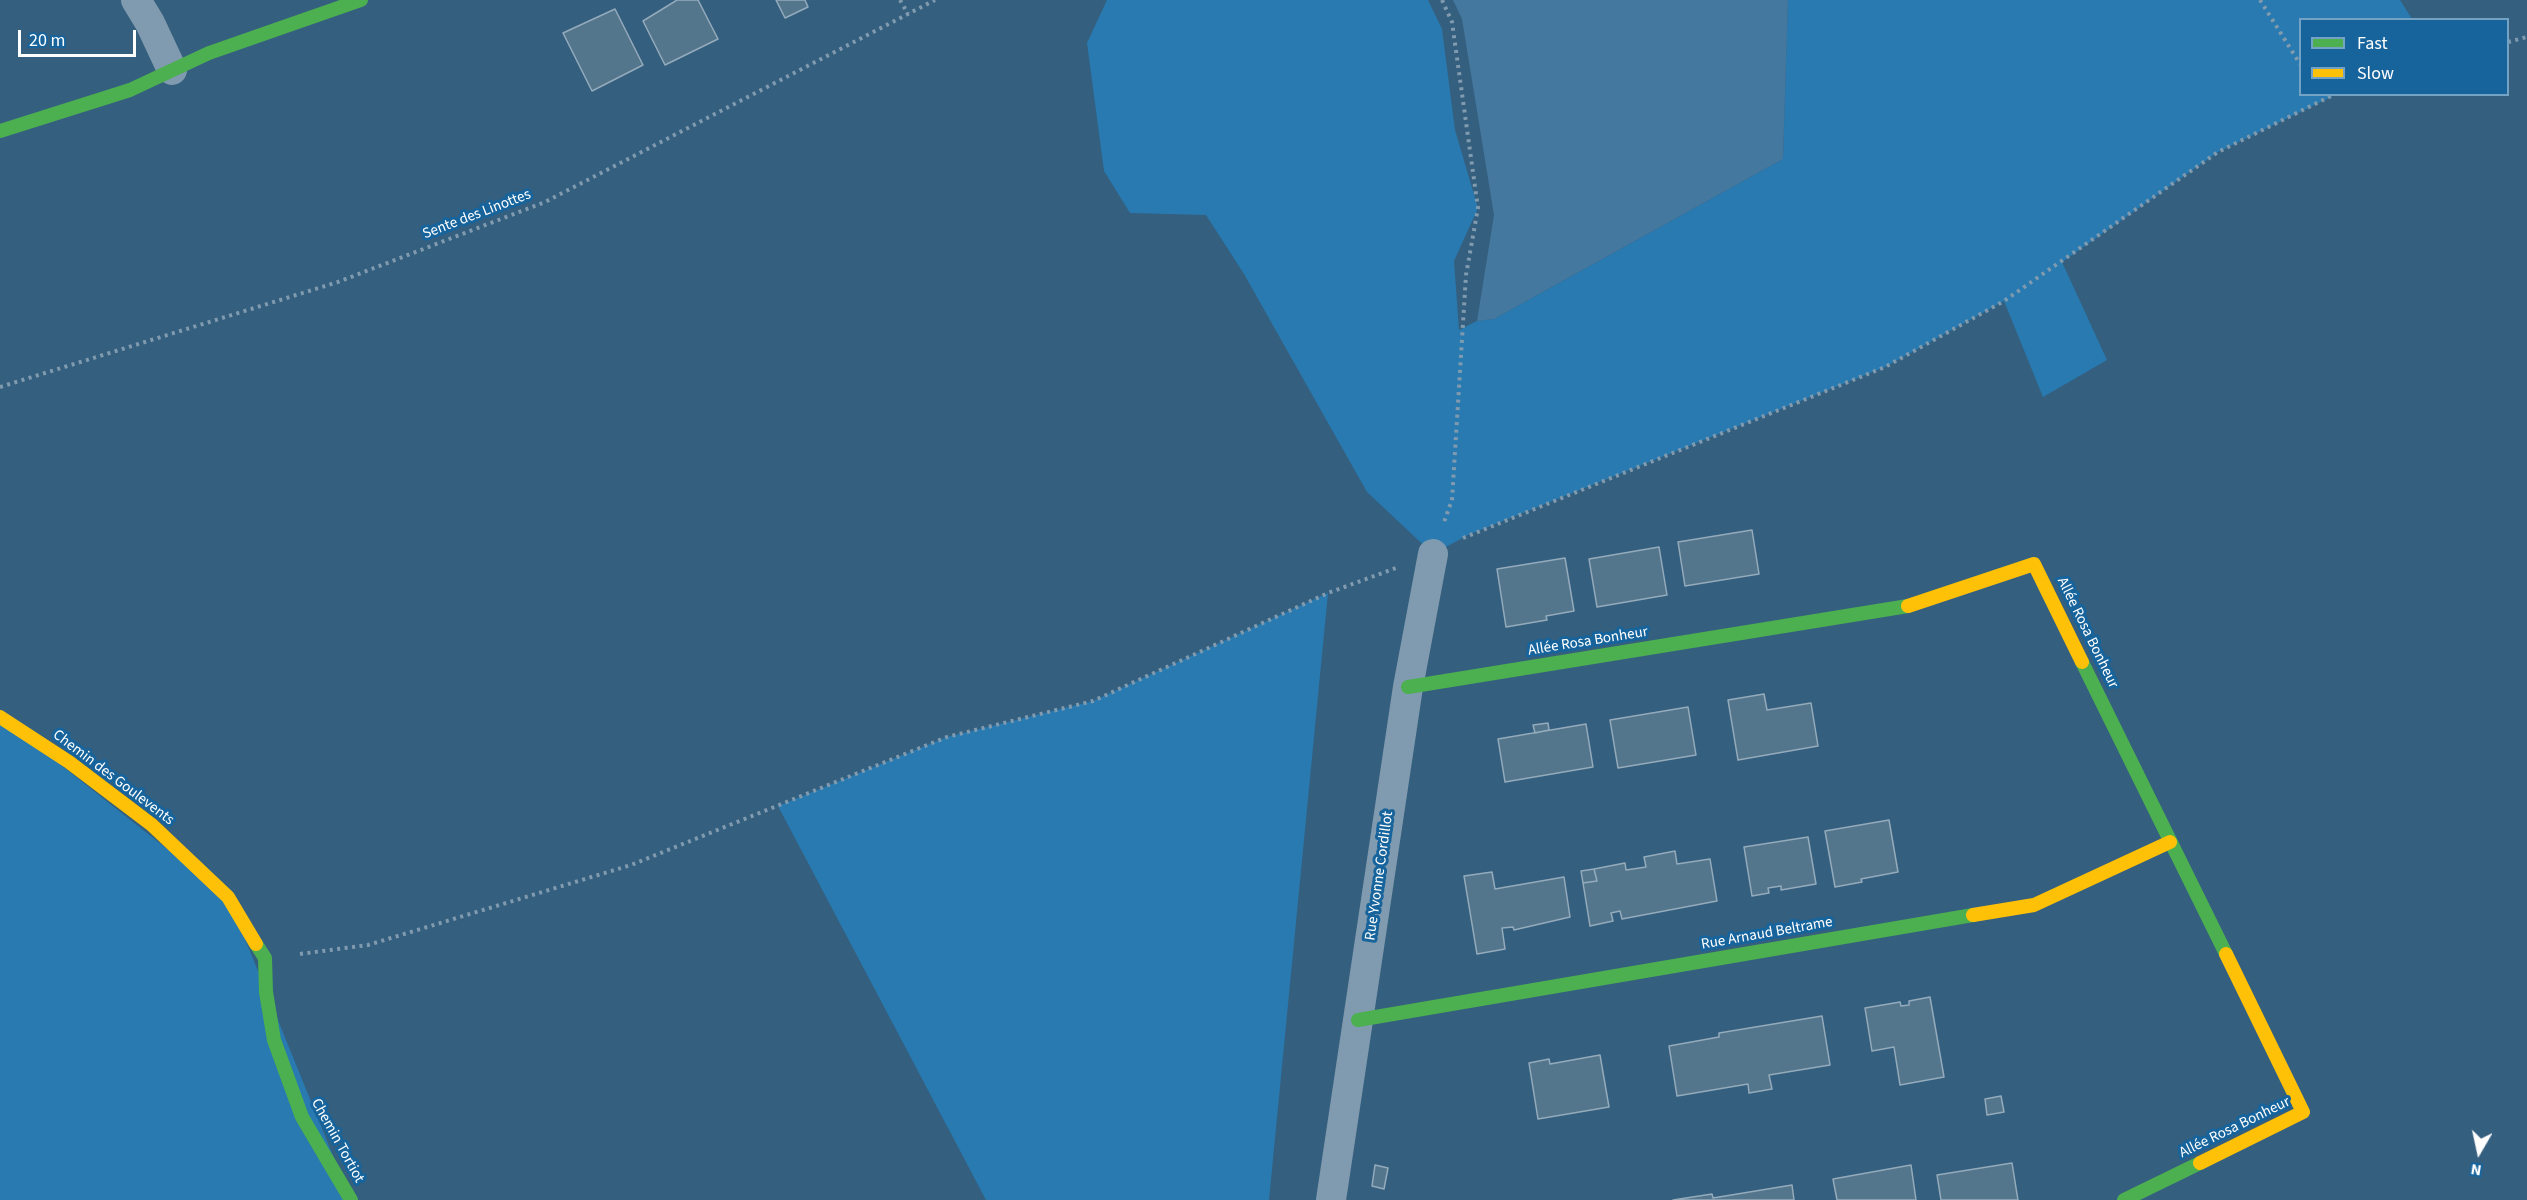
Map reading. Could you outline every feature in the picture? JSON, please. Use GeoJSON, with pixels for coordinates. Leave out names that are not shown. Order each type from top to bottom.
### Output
{"type":"FeatureCollection","features":[{"type":"Feature","properties":{"kind":"street"},"geometry":{"type":"LineString","coordinates":[[136,0],[150,23],[172,70]]}},
{"type":"Feature","properties":{"kind":"street"},"geometry":{"type":"LineString","coordinates":[[0,131],[130,90],[208,53],[361,0]]}},
{"type":"Feature","properties":{"kind":"street","name":"Rue Yvonne Cordillot"},"geometry":{"type":"LineString","coordinates":[[1331,1200],[1408,687],[1433,554]]}},
{"type":"Feature","properties":{"kind":"street","name":"Allée Rosa Bonheur"},"geometry":{"type":"LineString","coordinates":[[1408,687],[1899,609],[2034,564],[2303,1112],[2124,1200]]}},
{"type":"Feature","properties":{"kind":"street","name":"Chemin des Goulevents"},"geometry":{"type":"LineString","coordinates":[[0,717],[69,762],[152,825],[228,897],[265,958]]}},
{"type":"Feature","properties":{"kind":"street","name":"Rue Arnaud Beltrame"},"geometry":{"type":"LineString","coordinates":[[1358,1020],[2034,905],[2170,842]]}},
{"type":"Feature","properties":{"kind":"street","name":"Chemin Tortiot"},"geometry":{"type":"LineString","coordinates":[[265,958],[266,992],[278,1051],[302,1117],[351,1200]]}},
{"type":"Feature","properties":{"kind":"path"},"geometry":{"type":"LineString","coordinates":[[900,0],[908,14]]}},
{"type":"Feature","properties":{"kind":"path","name":"Sente des Linottes"},"geometry":{"type":"LineString","coordinates":[[0,387],[338,282],[545,202],[935,0]]}},
{"type":"Feature","properties":{"kind":"path"},"geometry":{"type":"LineString","coordinates":[[1433,554],[1452,500],[1466,275],[1478,208],[1452,22],[1442,0]]}},
{"type":"Feature","properties":{"kind":"path"},"geometry":{"type":"LineString","coordinates":[[2260,0],[2299,61]]}},
{"type":"Feature","properties":{"kind":"path"},"geometry":{"type":"LineString","coordinates":[[2509,42],[2527,37]]}},
{"type":"Feature","properties":{"kind":"path"},"geometry":{"type":"LineString","coordinates":[[265,958],[368,945],[631,865],[947,737],[1093,701],[1328,593],[1433,554],[1468,536],[1885,367],[2004,301],[2218,152],[2321,97]]}},
{"type":"Feature","properties":{"kind":"shaded area"},"geometry":{"type":"Polygon","coordinates":[[[1107,0],[1428,0],[1442,29],[1455,130],[1478,208],[1454,261],[1459,330],[1477,321],[1494,319],[1783,159],[1788,0],[2400,0],[2411,18],[2299,18],[2299,96],[2333,96],[2218,152],[2062,262],[2107,360],[2043,397],[2004,301],[1885,367],[1468,535],[1433,554],[1367,492],[1244,274],[1206,215],[1130,213],[1104,171],[1087,43],[1107,0]]]}},
{"type":"Feature","properties":{"kind":"shaded area"},"geometry":{"type":"Polygon","coordinates":[[[1453,0],[1788,0],[1783,159],[1494,319],[1477,321],[1494,215],[1462,19],[1453,0]]]}},
{"type":"Feature","properties":{"kind":"shaded area"},"geometry":{"type":"Polygon","coordinates":[[[1328,593],[1269,1200],[986,1200],[778,806],[947,737],[1093,701],[1328,593]]]}},
{"type":"Feature","properties":{"kind":"shaded area"},"geometry":{"type":"Polygon","coordinates":[[[0,717],[228,897],[351,1200],[0,1200],[0,717]]]}},
{"type":"Feature","properties":{"kind":"building"},"geometry":{"type":"Polygon","coordinates":[[[677,0],[698,0],[718,39],[665,65],[643,21],[677,0]]]}},
{"type":"Feature","properties":{"kind":"building"},"geometry":{"type":"Polygon","coordinates":[[[776,0],[805,0],[808,7],[785,18],[776,0]]]}},
{"type":"Feature","properties":{"kind":"building"},"geometry":{"type":"Polygon","coordinates":[[[615,9],[643,65],[592,91],[563,33],[615,9]]]}},
{"type":"Feature","properties":{"kind":"building"},"geometry":{"type":"Polygon","coordinates":[[[1752,530],[1759,574],[1685,586],[1678,542],[1752,530]]]}},
{"type":"Feature","properties":{"kind":"building"},"geometry":{"type":"Polygon","coordinates":[[[1659,547],[1667,595],[1597,607],[1589,559],[1659,547]]]}},
{"type":"Feature","properties":{"kind":"building"},"geometry":{"type":"Polygon","coordinates":[[[1565,558],[1574,611],[1546,616],[1547,620],[1506,627],[1497,569],[1565,558]]]}},
{"type":"Feature","properties":{"kind":"building"},"geometry":{"type":"Polygon","coordinates":[[[1764,694],[1767,710],[1811,703],[1818,746],[1738,760],[1728,700],[1764,694]]]}},
{"type":"Feature","properties":{"kind":"building"},"geometry":{"type":"Polygon","coordinates":[[[1688,707],[1696,755],[1618,768],[1610,720],[1688,707]]]}},
{"type":"Feature","properties":{"kind":"building"},"geometry":{"type":"Polygon","coordinates":[[[1548,723],[1549,730],[1535,733],[1533,725],[1548,723]]]}},
{"type":"Feature","properties":{"kind":"building"},"geometry":{"type":"Polygon","coordinates":[[[1586,724],[1593,767],[1505,782],[1498,739],[1586,724]]]}},
{"type":"Feature","properties":{"kind":"building"},"geometry":{"type":"Polygon","coordinates":[[[1889,820],[1898,872],[1835,887],[1825,831],[1889,820]]]}},
{"type":"Feature","properties":{"kind":"building"},"geometry":{"type":"Polygon","coordinates":[[[1808,837],[1816,884],[1781,890],[1781,886],[1768,888],[1769,893],[1752,896],[1744,847],[1808,837]]]}},
{"type":"Feature","properties":{"kind":"building"},"geometry":{"type":"Polygon","coordinates":[[[1675,851],[1677,864],[1710,859],[1717,901],[1622,919],[1620,911],[1611,913],[1613,921],[1590,926],[1583,883],[1597,881],[1594,869],[1625,863],[1626,870],[1646,867],[1644,857],[1675,851]]]}},
{"type":"Feature","properties":{"kind":"building"},"geometry":{"type":"Polygon","coordinates":[[[1594,869],[1597,881],[1583,883],[1581,871],[1594,869]]]}},
{"type":"Feature","properties":{"kind":"building"},"geometry":{"type":"Polygon","coordinates":[[[1492,872],[1495,889],[1564,877],[1570,917],[1514,930],[1513,927],[1502,928],[1505,949],[1477,954],[1464,876],[1492,872]]]}},
{"type":"Feature","properties":{"kind":"building"},"geometry":{"type":"Polygon","coordinates":[[[1930,997],[1944,1077],[1900,1085],[1894,1047],[1872,1051],[1865,1008],[1900,1002],[1901,1006],[1909,1005],[1909,1001],[1930,997]]]}},
{"type":"Feature","properties":{"kind":"building"},"geometry":{"type":"Polygon","coordinates":[[[1822,1016],[1830,1065],[1769,1075],[1772,1089],[1749,1093],[1748,1084],[1677,1096],[1669,1046],[1719,1037],[1719,1033],[1822,1016]]]}},
{"type":"Feature","properties":{"kind":"building"},"geometry":{"type":"Polygon","coordinates":[[[1600,1055],[1609,1107],[1538,1119],[1529,1063],[1549,1059],[1550,1064],[1600,1055]]]}},
{"type":"Feature","properties":{"kind":"building"},"geometry":{"type":"Polygon","coordinates":[[[2001,1096],[2004,1112],[1987,1115],[1985,1099],[2001,1096]]]}},
{"type":"Feature","properties":{"kind":"building"},"geometry":{"type":"Polygon","coordinates":[[[2012,1163],[2018,1200],[1941,1200],[1937,1175],[2012,1163]]]}},
{"type":"Feature","properties":{"kind":"building"},"geometry":{"type":"Polygon","coordinates":[[[1375,1165],[1388,1168],[1384,1189],[1372,1186],[1375,1165]]]}},
{"type":"Feature","properties":{"kind":"building"},"geometry":{"type":"Polygon","coordinates":[[[1911,1165],[1916,1200],[1837,1200],[1833,1179],[1911,1165]]]}},
{"type":"Feature","properties":{"kind":"building"},"geometry":{"type":"Polygon","coordinates":[[[1792,1185],[1794,1200],[1673,1200],[1712,1194],[1713,1198],[1792,1185]]]}},
{"type":"Feature","properties":{"kind":"traffic: fast"},"geometry":{"type":"LineString","coordinates":[[0,131],[130,90],[209,53],[361,0]]}},
{"type":"Feature","properties":{"kind":"traffic: fast"},"geometry":{"type":"LineString","coordinates":[[1408,687],[1908,606]]}},
{"type":"Feature","properties":{"kind":"traffic: fast"},"geometry":{"type":"LineString","coordinates":[[2082,662],[2226,954]]}},
{"type":"Feature","properties":{"kind":"traffic: fast"},"geometry":{"type":"LineString","coordinates":[[1358,1020],[1973,915]]}},
{"type":"Feature","properties":{"kind":"traffic: fast"},"geometry":{"type":"LineString","coordinates":[[256,944],[265,958],[266,992],[274,1040],[302,1117],[351,1200]]}},
{"type":"Feature","properties":{"kind":"traffic: fast"},"geometry":{"type":"LineString","coordinates":[[2124,1200],[2200,1163]]}},
{"type":"Feature","properties":{"kind":"traffic: slow"},"geometry":{"type":"LineString","coordinates":[[1908,606],[2034,564],[2082,662]]}},
{"type":"Feature","properties":{"kind":"traffic: slow"},"geometry":{"type":"LineString","coordinates":[[0,717],[69,762],[152,825],[228,897],[256,944]]}},
{"type":"Feature","properties":{"kind":"traffic: slow"},"geometry":{"type":"LineString","coordinates":[[1973,915],[2034,905],[2170,842]]}},
{"type":"Feature","properties":{"kind":"traffic: slow"},"geometry":{"type":"LineString","coordinates":[[2200,1163],[2303,1112],[2226,954]]}}]}
